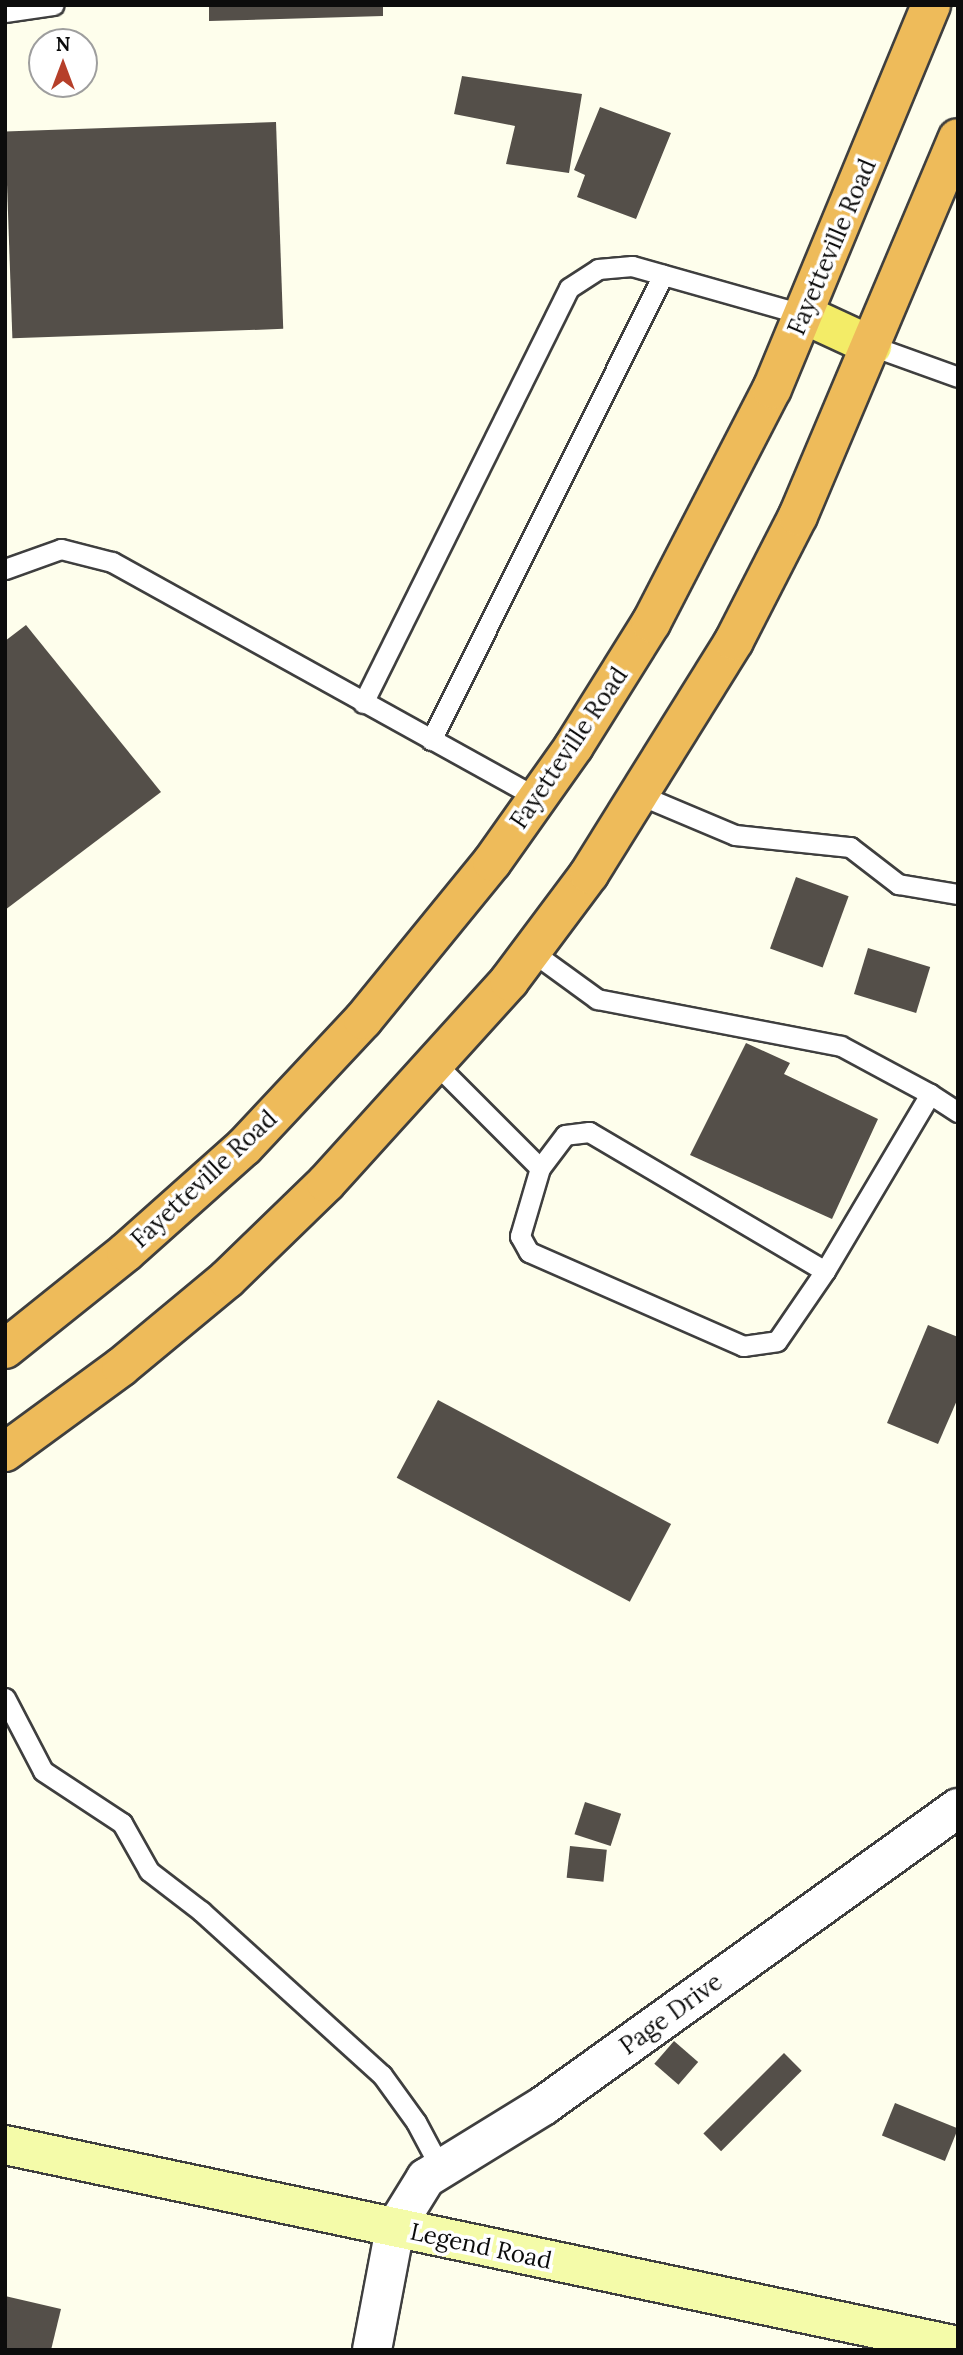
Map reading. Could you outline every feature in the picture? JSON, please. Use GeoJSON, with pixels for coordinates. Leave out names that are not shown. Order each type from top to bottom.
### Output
{"type":"FeatureCollection","features":[{"type":"Feature","properties":{"kind":"highway","name":"Fayetteville Road"},"geometry":{"type":"LineString","coordinates":[[5,1349],[126,1252],[244,1147],[363,1020],[492,862],[537,798],[651,623],[772,388],[806,314],[931,5]]}},
{"type":"Feature","properties":{"kind":"highway"},"geometry":{"type":"LineString","coordinates":[[5,1452],[121,1367],[227,1279],[326,1183],[436,1064],[531,951],[640,795],[741,628],[798,516],[958,138]]}},
{"type":"Feature","properties":{"kind":"main road"},"geometry":{"type":"LineString","coordinates":[[806,314],[872,346]]}},
{"type":"Feature","properties":{"kind":"street","name":"Page Drive"},"geometry":{"type":"LineString","coordinates":[[395,2228],[426,2178],[542,2106],[958,1808]]}},
{"type":"Feature","properties":{"kind":"street","name":"Legend Road"},"geometry":{"type":"LineString","coordinates":[[5,2145],[958,2346]]}},
{"type":"Feature","properties":{"kind":"street"},"geometry":{"type":"LineString","coordinates":[[372,2350],[395,2228]]}},
{"type":"Feature","properties":{"kind":"lane"},"geometry":{"type":"LineString","coordinates":[[5,12],[53,5]]}},
{"type":"Feature","properties":{"kind":"lane"},"geometry":{"type":"LineString","coordinates":[[363,703],[569,288],[598,269],[632,266],[806,314]]}},
{"type":"Feature","properties":{"kind":"lane"},"geometry":{"type":"LineString","coordinates":[[431,740],[663,275]]}},
{"type":"Feature","properties":{"kind":"lane"},"geometry":{"type":"LineString","coordinates":[[872,346],[958,377]]}},
{"type":"Feature","properties":{"kind":"lane"},"geometry":{"type":"LineString","coordinates":[[5,568],[61,549],[112,562],[537,798]]}},
{"type":"Feature","properties":{"kind":"lane"},"geometry":{"type":"LineString","coordinates":[[640,795],[735,835],[850,847],[898,884],[958,894]]}},
{"type":"Feature","properties":{"kind":"lane"},"geometry":{"type":"LineString","coordinates":[[531,951],[597,999],[841,1046],[958,1112]]}},
{"type":"Feature","properties":{"kind":"lane"},"geometry":{"type":"LineString","coordinates":[[436,1064],[541,1168]]}},
{"type":"Feature","properties":{"kind":"lane"},"geometry":{"type":"LineString","coordinates":[[825,1271],[589,1132],[565,1135],[541,1168],[520,1236],[529,1252],[743,1346],[776,1341],[825,1271],[930,1094]]}},
{"type":"Feature","properties":{"kind":"lane"},"geometry":{"type":"LineString","coordinates":[[5,1698],[43,1771],[122,1823],[149,1871],[201,1911],[382,2075],[416,2122],[441,2169]]}},
{"type":"Feature","properties":{"kind":"building"},"geometry":{"type":"Polygon","coordinates":[[[209,5],[383,5],[383,16],[209,21],[209,5]]]}},
{"type":"Feature","properties":{"kind":"building"},"geometry":{"type":"Polygon","coordinates":[[[462,76],[582,94],[569,173],[506,164],[515,126],[454,114],[462,76]]]}},
{"type":"Feature","properties":{"kind":"building"},"geometry":{"type":"Polygon","coordinates":[[[600,107],[671,133],[636,219],[577,197],[585,175],[574,170],[600,107]]]}},
{"type":"Feature","properties":{"kind":"building"},"geometry":{"type":"Polygon","coordinates":[[[276,122],[283,329],[12,338],[5,131],[276,122]]]}},
{"type":"Feature","properties":{"kind":"building"},"geometry":{"type":"Polygon","coordinates":[[[26,625],[161,792],[5,910],[5,641],[26,625]]]}},
{"type":"Feature","properties":{"kind":"building"},"geometry":{"type":"Polygon","coordinates":[[[796,877],[849,896],[823,968],[770,948],[796,877]]]}},
{"type":"Feature","properties":{"kind":"building"},"geometry":{"type":"Polygon","coordinates":[[[868,948],[930,967],[916,1013],[854,994],[868,948]]]}},
{"type":"Feature","properties":{"kind":"building"},"geometry":{"type":"Polygon","coordinates":[[[746,1043],[790,1063],[784,1074],[878,1119],[832,1219],[690,1155],[746,1043]]]}},
{"type":"Feature","properties":{"kind":"building"},"geometry":{"type":"Polygon","coordinates":[[[928,1325],[958,1337],[958,1398],[938,1444],[887,1423],[928,1325]]]}},
{"type":"Feature","properties":{"kind":"building"},"geometry":{"type":"Polygon","coordinates":[[[438,1400],[671,1524],[630,1602],[397,1478],[438,1400]]]}},
{"type":"Feature","properties":{"kind":"building"},"geometry":{"type":"Polygon","coordinates":[[[585,1802],[621,1814],[611,1846],[574,1834],[585,1802]]]}},
{"type":"Feature","properties":{"kind":"building"},"geometry":{"type":"Polygon","coordinates":[[[570,1846],[607,1850],[603,1882],[567,1878],[570,1846]]]}},
{"type":"Feature","properties":{"kind":"building"},"geometry":{"type":"Polygon","coordinates":[[[674,2041],[698,2062],[678,2085],[654,2064],[674,2041]]]}},
{"type":"Feature","properties":{"kind":"building"},"geometry":{"type":"Polygon","coordinates":[[[784,2053],[802,2071],[721,2151],[703,2134],[784,2053]]]}},
{"type":"Feature","properties":{"kind":"building"},"geometry":{"type":"Polygon","coordinates":[[[895,2103],[958,2128],[945,2161],[882,2135],[895,2103]]]}},
{"type":"Feature","properties":{"kind":"building"},"geometry":{"type":"Polygon","coordinates":[[[5,2296],[61,2309],[51,2350],[5,2350],[5,2296]]]}}]}
